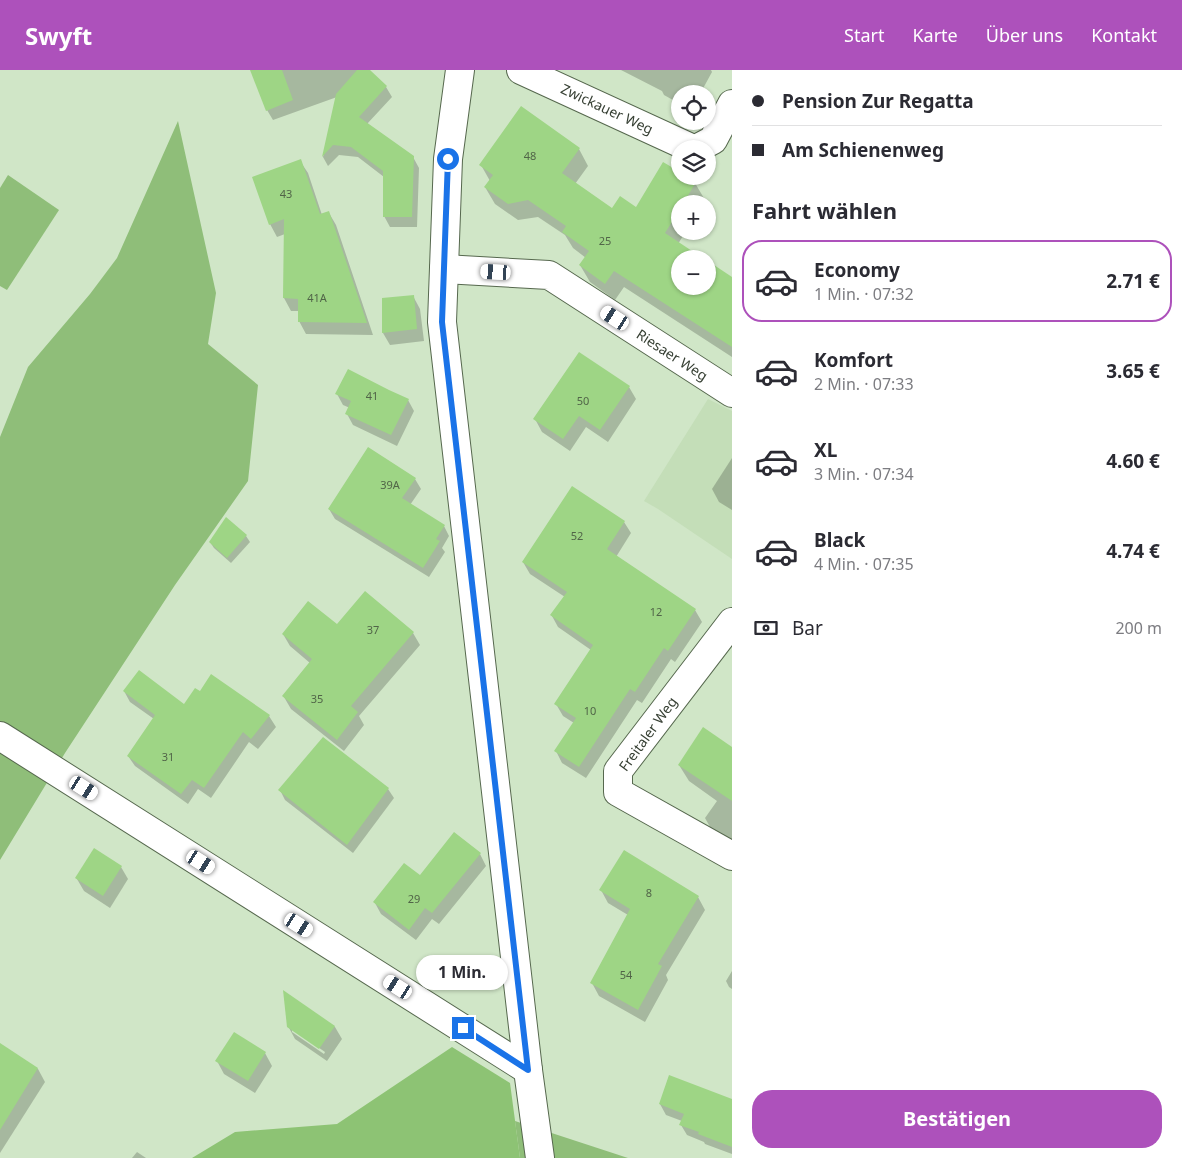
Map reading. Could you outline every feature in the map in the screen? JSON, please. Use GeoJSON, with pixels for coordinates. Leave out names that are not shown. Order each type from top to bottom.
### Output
{"type":"FeatureCollection","features":[{"type":"Feature","properties":{"kind":"street"},"geometry":{"type":"LineString","coordinates":[[460,70],[448,159],[442,322],[528,1070],[540,1158]]}},
{"type":"Feature","properties":{"kind":"street","name":"Zwickauer Weg"},"geometry":{"type":"LineString","coordinates":[[520,70],[675,140]]}},
{"type":"Feature","properties":{"kind":"street"},"geometry":{"type":"LineString","coordinates":[[713,140],[732,104]]}},
{"type":"Feature","properties":{"kind":"street","name":"Riesaer Weg"},"geometry":{"type":"LineString","coordinates":[[444,269],[548,275],[732,393]]}},
{"type":"Feature","properties":{"kind":"street","name":"Freitaler Weg"},"geometry":{"type":"LineString","coordinates":[[732,622],[618,771],[618,792],[732,856]]}},
{"type":"Feature","properties":{"kind":"street"},"geometry":{"type":"LineString","coordinates":[[0,736],[528,1070]]}},
{"type":"Feature","properties":{"kind":"shaded area"},"geometry":{"type":"Polygon","coordinates":[[[708,399],[732,411],[732,559],[644,501],[708,399]]]}},
{"type":"Feature","properties":{"kind":"green space"},"geometry":{"type":"Polygon","coordinates":[[[178,121],[216,293],[208,344],[258,385],[248,481],[175,585],[65,753],[0,860],[0,437],[28,367],[90,294],[117,258],[178,121]]]}},
{"type":"Feature","properties":{"kind":"green space"},"geometry":{"type":"Polygon","coordinates":[[[8,175],[59,210],[7,290],[0,286],[0,188],[8,175]]]}},
{"type":"Feature","properties":{"kind":"green space"},"geometry":{"type":"Polygon","coordinates":[[[452,1047],[510,1083],[520,1158],[192,1158],[235,1132],[337,1124],[452,1047]]]}},
{"type":"Feature","properties":{"kind":"green space"},"geometry":{"type":"Polygon","coordinates":[[[515,1121],[628,1158],[520,1158],[515,1121]]]}},
{"type":"Feature","properties":{"kind":"building"},"geometry":{"type":"Polygon","coordinates":[[[250,70],[282,70],[293,100],[266,111],[250,70]]]}},
{"type":"Feature","properties":{"kind":"building"},"geometry":{"type":"Polygon","coordinates":[[[357,70],[370,70],[387,86],[359,117],[414,156],[412,217],[383,217],[383,171],[351,147],[333,145],[322,157],[336,94],[357,70]]]}},
{"type":"Feature","properties":{"kind":"building"},"geometry":{"type":"Polygon","coordinates":[[[521,106],[580,148],[562,173],[612,208],[620,196],[636,207],[663,162],[671,167],[671,185],[694,185],[688,195],[671,195],[671,223],[665,233],[671,237],[671,240],[676,240],[690,250],[671,250],[671,295],[716,295],[716,266],[732,277],[732,347],[614,271],[605,284],[579,265],[589,251],[562,232],[566,226],[528,200],[508,204],[484,187],[493,175],[479,165],[521,106]]]}},
{"type":"Feature","properties":{"kind":"building"},"geometry":{"type":"Polygon","coordinates":[[[301,159],[320,214],[329,211],[367,323],[298,322],[298,299],[283,298],[284,219],[269,225],[252,177],[301,159]]]}},
{"type":"Feature","properties":{"kind":"building"},"geometry":{"type":"Polygon","coordinates":[[[414,295],[417,329],[382,333],[382,298],[414,295]]]}},
{"type":"Feature","properties":{"kind":"building"},"geometry":{"type":"Polygon","coordinates":[[[579,352],[630,386],[600,430],[579,416],[563,439],[533,419],[579,352]]]}},
{"type":"Feature","properties":{"kind":"building"},"geometry":{"type":"Polygon","coordinates":[[[348,369],[409,399],[391,435],[345,414],[351,401],[335,394],[348,369]]]}},
{"type":"Feature","properties":{"kind":"building"},"geometry":{"type":"Polygon","coordinates":[[[368,447],[416,478],[402,498],[445,525],[436,539],[440,541],[423,568],[328,509],[368,447]]]}},
{"type":"Feature","properties":{"kind":"building"},"geometry":{"type":"Polygon","coordinates":[[[572,486],[625,521],[607,549],[696,609],[668,651],[664,648],[635,692],[630,689],[579,767],[554,751],[576,718],[554,704],[593,645],[550,615],[567,592],[522,562],[572,486]]]}},
{"type":"Feature","properties":{"kind":"building"},"geometry":{"type":"Polygon","coordinates":[[[226,517],[247,535],[227,558],[209,542],[226,517]]]}},
{"type":"Feature","properties":{"kind":"building"},"geometry":{"type":"Polygon","coordinates":[[[365,591],[414,632],[351,706],[358,712],[337,740],[282,696],[312,659],[282,634],[308,601],[337,624],[365,591]]]}},
{"type":"Feature","properties":{"kind":"building"},"geometry":{"type":"Polygon","coordinates":[[[139,670],[184,704],[195,688],[200,691],[211,674],[270,715],[251,739],[243,732],[204,788],[192,780],[181,794],[127,756],[155,715],[123,691],[139,670]]]}},
{"type":"Feature","properties":{"kind":"building"},"geometry":{"type":"Polygon","coordinates":[[[703,727],[732,747],[732,801],[678,765],[703,727]]]}},
{"type":"Feature","properties":{"kind":"building"},"geometry":{"type":"Polygon","coordinates":[[[323,737],[389,788],[347,845],[278,790],[323,737]]]}},
{"type":"Feature","properties":{"kind":"building"},"geometry":{"type":"Polygon","coordinates":[[[454,832],[481,853],[432,913],[425,908],[409,930],[373,902],[404,863],[420,875],[454,832]]]}},
{"type":"Feature","properties":{"kind":"building"},"geometry":{"type":"Polygon","coordinates":[[[94,848],[122,866],[103,896],[75,878],[94,848]]]}},
{"type":"Feature","properties":{"kind":"building"},"geometry":{"type":"Polygon","coordinates":[[[624,850],[699,896],[658,964],[662,966],[638,1010],[590,983],[630,909],[599,890],[624,850]]]}},
{"type":"Feature","properties":{"kind":"building"},"geometry":{"type":"Polygon","coordinates":[[[283,990],[335,1026],[319,1049],[287,1027],[283,990]]]}},
{"type":"Feature","properties":{"kind":"building"},"geometry":{"type":"Polygon","coordinates":[[[234,1032],[266,1052],[248,1081],[215,1061],[234,1032]]]}},
{"type":"Feature","properties":{"kind":"building"},"geometry":{"type":"Polygon","coordinates":[[[0,1043],[38,1068],[0,1130],[0,1043]]]}},
{"type":"Feature","properties":{"kind":"building"},"geometry":{"type":"Polygon","coordinates":[[[669,1075],[732,1099],[732,1147],[679,1125],[684,1114],[659,1104],[669,1075]]]}},
{"type":"Feature","properties":{"kind":"route"},"geometry":{"type":"LineString","coordinates":[[448,159],[442,322],[528,1070],[463,1028]]}}]}
